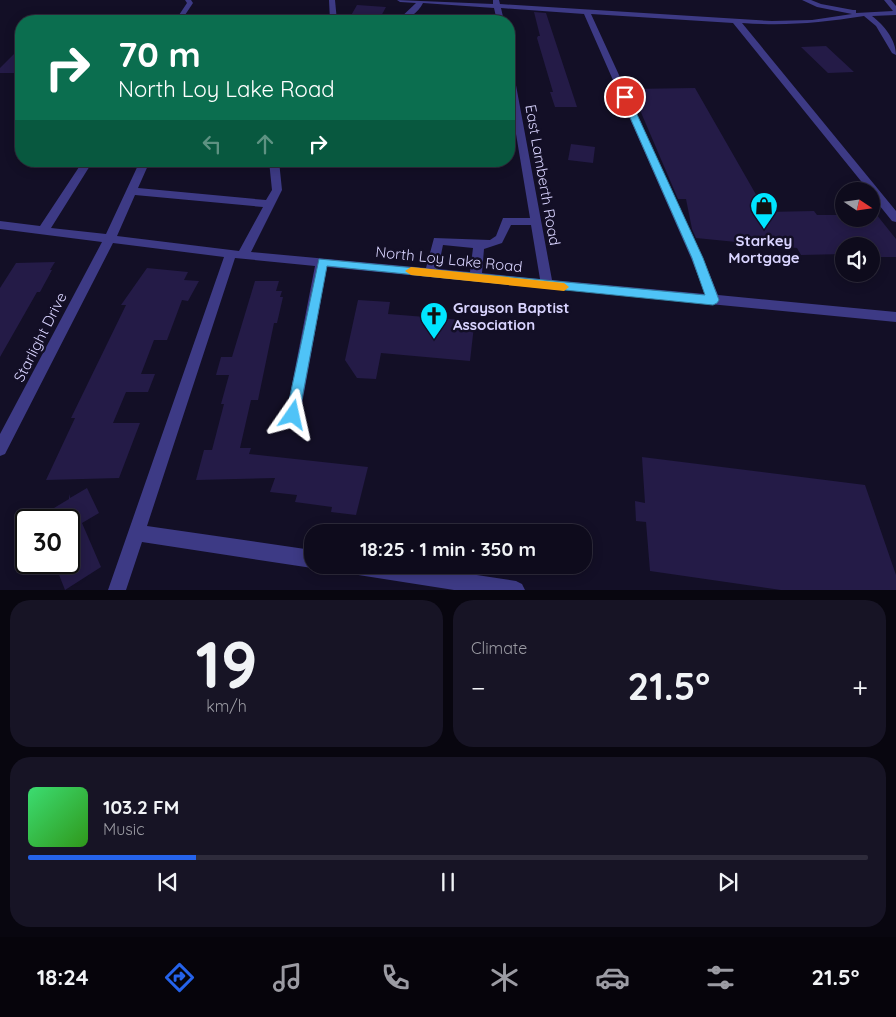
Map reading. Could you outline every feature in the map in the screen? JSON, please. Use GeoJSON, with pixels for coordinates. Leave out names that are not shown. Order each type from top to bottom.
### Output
{"type":"FeatureCollection","features":[{"type":"Feature","properties":{"kind":"street"},"geometry":{"type":"LineString","coordinates":[[182,15],[190,3],[188,0]]}},
{"type":"Feature","properties":{"kind":"street"},"geometry":{"type":"LineString","coordinates":[[332,0],[333,15]]}},
{"type":"Feature","properties":{"kind":"street"},"geometry":{"type":"LineString","coordinates":[[400,0],[497,3],[587,12],[772,23],[812,22],[865,14],[896,12]]}},
{"type":"Feature","properties":{"kind":"street"},"geometry":{"type":"LineString","coordinates":[[804,0],[819,6],[865,14],[879,25],[896,53]]}},
{"type":"Feature","properties":{"kind":"street"},"geometry":{"type":"LineString","coordinates":[[830,0],[837,10]]}},
{"type":"Feature","properties":{"kind":"street"},"geometry":{"type":"LineString","coordinates":[[887,0],[896,12]]}},
{"type":"Feature","properties":{"kind":"street"},"geometry":{"type":"LineString","coordinates":[[416,15],[421,1]]}},
{"type":"Feature","properties":{"kind":"street"},"geometry":{"type":"LineString","coordinates":[[587,12],[697,258],[713,300]]}},
{"type":"Feature","properties":{"kind":"street"},"geometry":{"type":"LineString","coordinates":[[735,20],[896,218]]}},
{"type":"Feature","properties":{"kind":"street","name":"East Lamberth Road"},"geometry":{"type":"LineString","coordinates":[[515,103],[547,285]]}},
{"type":"Feature","properties":{"kind":"street"},"geometry":{"type":"LineString","coordinates":[[43,231],[84,167]]}},
{"type":"Feature","properties":{"kind":"street","name":"Starlight Drive"},"geometry":{"type":"LineString","coordinates":[[0,449],[109,240],[142,167]]}},
{"type":"Feature","properties":{"kind":"street"},"geometry":{"type":"LineString","coordinates":[[117,590],[237,254],[277,190],[275,167]]}},
{"type":"Feature","properties":{"kind":"street"},"geometry":{"type":"LineString","coordinates":[[131,191],[270,204]]}},
{"type":"Feature","properties":{"kind":"street"},"geometry":{"type":"LineString","coordinates":[[431,273],[438,241],[493,245],[500,240],[507,221],[536,222]]}},
{"type":"Feature","properties":{"kind":"street","name":"North Loy Lake Road"},"geometry":{"type":"LineString","coordinates":[[0,226],[237,254],[896,317]]}},
{"type":"Feature","properties":{"kind":"street"},"geometry":{"type":"LineString","coordinates":[[476,278],[479,245]]}},
{"type":"Feature","properties":{"kind":"street"},"geometry":{"type":"LineString","coordinates":[[293,415],[322,262]]}},
{"type":"Feature","properties":{"kind":"street"},"geometry":{"type":"LineString","coordinates":[[136,533],[304,558]]}},
{"type":"Feature","properties":{"kind":"street"},"geometry":{"type":"LineString","coordinates":[[411,574],[516,590]]}},
{"type":"Feature","properties":{"kind":"building"},"geometry":{"type":"Polygon","coordinates":[[[357,5],[386,7],[382,15],[351,15],[357,5]]]}},
{"type":"Feature","properties":{"kind":"building"},"geometry":{"type":"Polygon","coordinates":[[[534,12],[546,13],[577,107],[555,107],[550,92],[553,92],[537,38],[540,36],[534,12]]]}},
{"type":"Feature","properties":{"kind":"building"},"geometry":{"type":"Polygon","coordinates":[[[826,46],[854,72],[828,73],[801,47],[826,46]]]}},
{"type":"Feature","properties":{"kind":"building"},"geometry":{"type":"Polygon","coordinates":[[[15,53],[15,73],[0,73],[0,68],[15,53]]]}},
{"type":"Feature","properties":{"kind":"building"},"geometry":{"type":"Polygon","coordinates":[[[695,88],[766,212],[814,211],[817,215],[835,215],[835,228],[880,228],[880,219],[896,239],[896,257],[880,257],[880,237],[835,237],[835,254],[801,255],[797,248],[696,238],[692,229],[686,199],[678,199],[631,89],[695,88]]]}},
{"type":"Feature","properties":{"kind":"building"},"geometry":{"type":"Polygon","coordinates":[[[571,144],[595,147],[593,163],[568,160],[571,144]]]}},
{"type":"Feature","properties":{"kind":"building"},"geometry":{"type":"Polygon","coordinates":[[[55,262],[40,292],[37,292],[0,357],[0,288],[16,263],[55,262]]]}},
{"type":"Feature","properties":{"kind":"building"},"geometry":{"type":"Polygon","coordinates":[[[147,268],[188,272],[184,280],[199,281],[188,301],[182,300],[167,340],[154,340],[141,374],[155,374],[148,392],[126,392],[113,423],[140,423],[119,478],[46,480],[75,418],[71,418],[126,305],[121,305],[147,268]]]}},
{"type":"Feature","properties":{"kind":"building"},"geometry":{"type":"Polygon","coordinates":[[[255,281],[279,281],[276,291],[282,291],[280,297],[283,297],[277,323],[274,323],[258,400],[251,400],[240,448],[251,448],[249,454],[368,467],[356,515],[331,512],[332,507],[295,502],[297,495],[270,492],[275,478],[196,480],[204,450],[212,450],[224,404],[221,404],[229,375],[216,375],[221,357],[232,357],[255,281]]]}},
{"type":"Feature","properties":{"kind":"building"},"geometry":{"type":"Polygon","coordinates":[[[358,300],[390,302],[388,314],[463,320],[462,325],[474,326],[470,361],[381,353],[376,379],[357,378],[345,360],[358,300]]]}},
{"type":"Feature","properties":{"kind":"building"},"geometry":{"type":"Polygon","coordinates":[[[642,457],[865,485],[896,575],[896,590],[781,590],[650,571],[646,522],[636,521],[635,501],[645,503],[642,457]]]}},
{"type":"Feature","properties":{"kind":"building"},"geometry":{"type":"Polygon","coordinates":[[[87,488],[99,513],[82,523],[101,567],[65,590],[59,574],[80,574],[80,509],[52,509],[69,499],[69,494],[70,498],[87,488]]]}},
{"type":"Feature","properties":{"kind":"slow traffic"},"geometry":{"type":"LineString","coordinates":[[411,271],[564,287]]}},
{"type":"Feature","properties":{"kind":"place","name":"Starkey Mortgage"},"geometry":{"type":"Point","coordinates":[764,230]}},
{"type":"Feature","properties":{"kind":"place","name":"Grayson Baptist Association"},"geometry":{"type":"Point","coordinates":[434,340]}},
{"type":"Feature","properties":{"kind":"route"},"geometry":{"type":"LineString","coordinates":[[293,415],[322,262],[713,300],[697,258],[625,97]]}}]}
